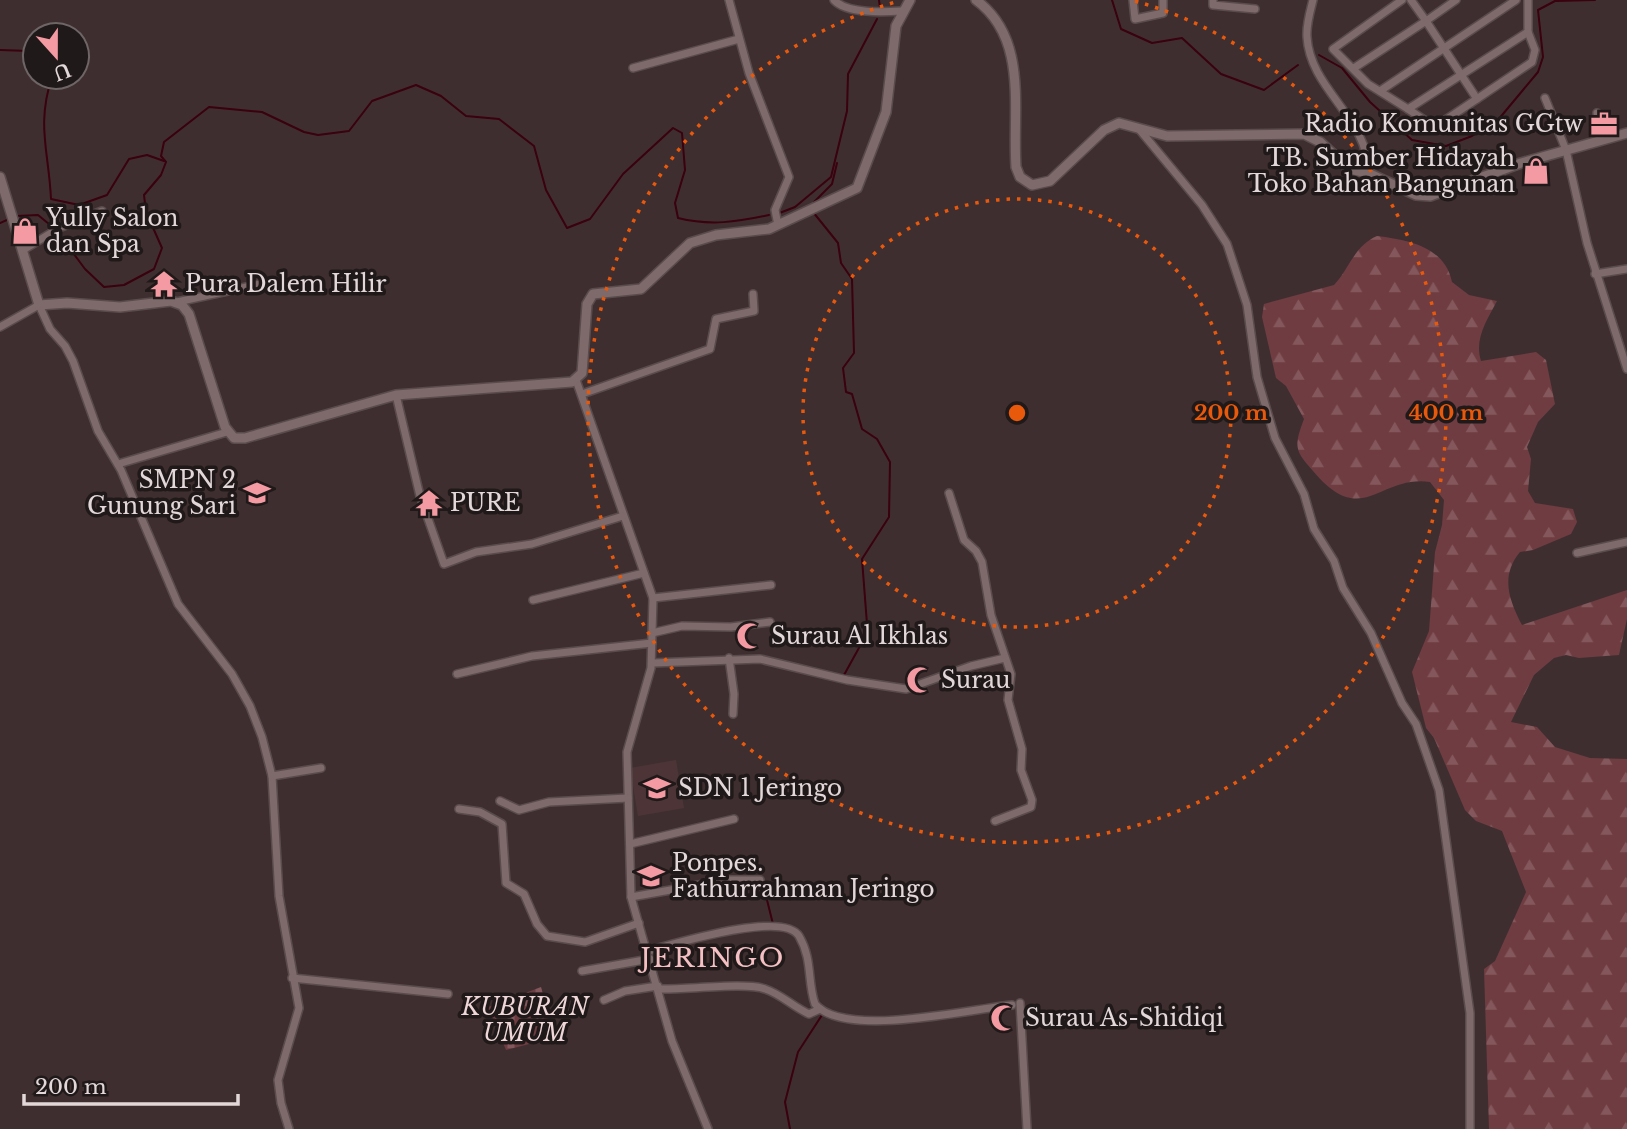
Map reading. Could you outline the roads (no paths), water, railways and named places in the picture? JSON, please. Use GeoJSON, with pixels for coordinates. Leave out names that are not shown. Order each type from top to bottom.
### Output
{"type":"FeatureCollection","features":[{"type":"Feature","properties":{"kind":"street"},"geometry":{"type":"LineString","coordinates":[[729,0],[749,73],[789,177],[775,210],[778,225]]}},
{"type":"Feature","properties":{"kind":"street"},"geometry":{"type":"LineString","coordinates":[[834,0],[840,5],[868,10],[902,11]]}},
{"type":"Feature","properties":{"kind":"street"},"geometry":{"type":"LineString","coordinates":[[576,380],[583,370],[587,304],[593,294],[641,289],[684,247],[704,237],[762,231],[850,193],[859,185],[886,112],[896,26],[910,0]]}},
{"type":"Feature","properties":{"kind":"street"},"geometry":{"type":"LineString","coordinates":[[976,0],[999,23],[1010,44],[1014,68],[1015,163],[1022,180],[1036,185],[1050,181],[1111,125],[1124,124],[1167,136],[1304,134],[1320,142],[1342,165],[1368,173],[1416,195],[1430,196],[1521,163],[1627,133]]}},
{"type":"Feature","properties":{"kind":"street"},"geometry":{"type":"LineString","coordinates":[[1133,0],[1135,19],[1163,13],[1163,0]]}},
{"type":"Feature","properties":{"kind":"street"},"geometry":{"type":"LineString","coordinates":[[1213,0],[1213,5],[1242,4],[1255,9]]}},
{"type":"Feature","properties":{"kind":"street"},"geometry":{"type":"LineString","coordinates":[[1313,0],[1307,31],[1308,48],[1325,86],[1356,128],[1368,162],[1368,173]]}},
{"type":"Feature","properties":{"kind":"street"},"geometry":{"type":"LineString","coordinates":[[1402,0],[1334,47],[1334,51],[1368,84],[1427,122],[1441,123],[1534,60],[1535,50],[1528,32],[1528,0]]}},
{"type":"Feature","properties":{"kind":"street"},"geometry":{"type":"LineString","coordinates":[[1411,0],[1477,99]]}},
{"type":"Feature","properties":{"kind":"street"},"geometry":{"type":"LineString","coordinates":[[1354,68],[1457,0]]}},
{"type":"Feature","properties":{"kind":"street"},"geometry":{"type":"LineString","coordinates":[[1380,91],[1516,0]]}},
{"type":"Feature","properties":{"kind":"street"},"geometry":{"type":"LineString","coordinates":[[1408,109],[1528,32]]}},
{"type":"Feature","properties":{"kind":"street"},"geometry":{"type":"LineString","coordinates":[[633,68],[739,39]]}},
{"type":"Feature","properties":{"kind":"street"},"geometry":{"type":"LineString","coordinates":[[1545,98],[1566,150],[1595,274],[1627,369]]}},
{"type":"Feature","properties":{"kind":"street"},"geometry":{"type":"LineString","coordinates":[[1597,113],[1603,140]]}},
{"type":"Feature","properties":{"kind":"street"},"geometry":{"type":"LineString","coordinates":[[1139,129],[1202,205],[1227,244],[1247,305],[1257,377],[1275,438],[1304,494],[1314,529],[1334,561],[1343,588],[1371,633],[1402,703],[1416,724],[1439,790],[1470,1013],[1470,1129]]}},
{"type":"Feature","properties":{"kind":"street"},"geometry":{"type":"LineString","coordinates":[[0,177],[38,302],[50,329],[69,353],[99,431],[118,464],[178,604],[226,665],[245,695],[262,737],[272,776],[275,863],[299,1008],[278,1080],[281,1103],[289,1129]]}},
{"type":"Feature","properties":{"kind":"street"},"geometry":{"type":"LineString","coordinates":[[23,250],[61,227],[102,211]]}},
{"type":"Feature","properties":{"kind":"street"},"geometry":{"type":"LineString","coordinates":[[1595,274],[1627,270]]}},
{"type":"Feature","properties":{"kind":"street"},"geometry":{"type":"LineString","coordinates":[[0,327],[38,302],[120,307],[177,302],[260,284]]}},
{"type":"Feature","properties":{"kind":"street"},"geometry":{"type":"LineString","coordinates":[[582,394],[710,349],[716,319],[754,311],[753,294]]}},
{"type":"Feature","properties":{"kind":"street"},"geometry":{"type":"LineString","coordinates":[[177,302],[188,311],[227,432],[234,438],[245,438],[396,395],[576,380]]}},
{"type":"Feature","properties":{"kind":"street"},"geometry":{"type":"LineString","coordinates":[[576,380],[653,598],[652,663],[628,743],[631,897],[659,987],[672,1041],[708,1129]]}},
{"type":"Feature","properties":{"kind":"street"},"geometry":{"type":"LineString","coordinates":[[396,395],[421,496],[444,564],[476,552],[532,544],[623,516]]}},
{"type":"Feature","properties":{"kind":"street"},"geometry":{"type":"LineString","coordinates":[[118,464],[227,432]]}},
{"type":"Feature","properties":{"kind":"street"},"geometry":{"type":"LineString","coordinates":[[949,493],[964,540],[976,551],[982,562],[986,598],[1010,674],[1008,700],[1022,749],[1021,770],[1032,804],[995,821]]}},
{"type":"Feature","properties":{"kind":"street"},"geometry":{"type":"LineString","coordinates":[[1577,553],[1627,542]]}},
{"type":"Feature","properties":{"kind":"street"},"geometry":{"type":"LineString","coordinates":[[533,600],[644,573]]}},
{"type":"Feature","properties":{"kind":"street"},"geometry":{"type":"LineString","coordinates":[[653,598],[771,585]]}},
{"type":"Feature","properties":{"kind":"street"},"geometry":{"type":"LineString","coordinates":[[652,633],[682,626],[731,627],[770,622]]}},
{"type":"Feature","properties":{"kind":"street"},"geometry":{"type":"LineString","coordinates":[[457,674],[551,653],[652,643]]}},
{"type":"Feature","properties":{"kind":"street"},"geometry":{"type":"LineString","coordinates":[[652,663],[729,658],[773,661],[847,680],[906,689],[971,666],[1005,659]]}},
{"type":"Feature","properties":{"kind":"street"},"geometry":{"type":"LineString","coordinates":[[729,658],[734,694],[733,714]]}},
{"type":"Feature","properties":{"kind":"street"},"geometry":{"type":"LineString","coordinates":[[272,776],[321,768]]}},
{"type":"Feature","properties":{"kind":"street"},"geometry":{"type":"LineString","coordinates":[[500,801],[519,810],[549,802],[628,797]]}},
{"type":"Feature","properties":{"kind":"street"},"geometry":{"type":"LineString","coordinates":[[459,809],[480,812],[502,824],[506,883],[524,894],[537,923],[547,936],[585,942],[639,923]]}},
{"type":"Feature","properties":{"kind":"street"},"geometry":{"type":"LineString","coordinates":[[629,844],[734,819]]}},
{"type":"Feature","properties":{"kind":"street"},"geometry":{"type":"LineString","coordinates":[[631,897],[727,880],[760,880]]}},
{"type":"Feature","properties":{"kind":"street"},"geometry":{"type":"LineString","coordinates":[[648,951],[744,928],[790,928],[798,935],[808,956],[813,999],[820,1009],[843,1016],[891,1021],[1016,1004],[1027,1129]]}},
{"type":"Feature","properties":{"kind":"street"},"geometry":{"type":"LineString","coordinates":[[582,971],[650,959]]}},
{"type":"Feature","properties":{"kind":"street"},"geometry":{"type":"LineString","coordinates":[[292,978],[448,994]]}},
{"type":"Feature","properties":{"kind":"street"},"geometry":{"type":"LineString","coordinates":[[604,1000],[625,991],[659,987],[757,986],[773,992],[795,1009],[808,1014],[820,1009]]}},
{"type":"Feature","properties":{"kind":"waterway"},"geometry":{"type":"LineString","coordinates":[[879,0],[880,8]]}},
{"type":"Feature","properties":{"kind":"waterway"},"geometry":{"type":"LineString","coordinates":[[1112,0],[1121,29],[1152,43],[1182,38],[1221,74],[1264,90],[1298,65]]}},
{"type":"Feature","properties":{"kind":"waterway"},"geometry":{"type":"LineString","coordinates":[[1319,55],[1342,68],[1370,102],[1412,140],[1446,146],[1472,136],[1498,120],[1538,72],[1543,57],[1538,10],[1555,1],[1595,0]]}},
{"type":"Feature","properties":{"kind":"waterway"},"geometry":{"type":"LineString","coordinates":[[777,214],[795,207],[831,177],[847,111],[848,74],[877,19]]}},
{"type":"Feature","properties":{"kind":"waterway"},"geometry":{"type":"LineString","coordinates":[[0,50],[21,51]]}},
{"type":"Feature","properties":{"kind":"waterway"},"geometry":{"type":"LineString","coordinates":[[59,234],[85,269],[104,287],[124,285],[154,269],[162,248],[146,212],[144,195],[161,175],[166,162],[161,156],[164,142],[209,107],[262,112],[304,132],[318,135],[349,131],[372,101],[416,85],[441,96],[466,116],[499,119],[534,146],[546,190],[567,228],[590,219],[623,174],[673,128],[682,133],[685,170],[675,203],[678,218],[724,222],[769,215]]}},
{"type":"Feature","properties":{"kind":"waterway"},"geometry":{"type":"LineString","coordinates":[[48,91],[44,124],[51,199],[79,205],[107,195],[129,159],[147,155],[164,161]]}},
{"type":"Feature","properties":{"kind":"waterway"},"geometry":{"type":"LineString","coordinates":[[814,202],[832,184],[837,163]]}},
{"type":"Feature","properties":{"kind":"waterway"},"geometry":{"type":"LineString","coordinates":[[813,212],[838,243],[841,263],[852,279],[854,353],[843,368],[846,392],[852,394],[862,429],[877,439],[890,462],[889,517],[862,559],[867,624],[860,646],[844,675]]}},
{"type":"Feature","properties":{"kind":"waterway"},"geometry":{"type":"LineString","coordinates":[[17,216],[38,215],[55,229]]}},
{"type":"Feature","properties":{"kind":"waterway"},"geometry":{"type":"LineString","coordinates":[[0,223],[9,219]]}},
{"type":"Feature","properties":{"kind":"waterway"},"geometry":{"type":"LineString","coordinates":[[762,880],[773,924]]}},
{"type":"Feature","properties":{"kind":"waterway"},"geometry":{"type":"LineString","coordinates":[[790,1129],[785,1102],[798,1052],[822,1015]]}},
{"type":"Feature","properties":{"kind":"place","name":"Radio Komunitas GGtw"},"geometry":{"type":"Point","coordinates":[1604,124]}},
{"type":"Feature","properties":{"kind":"place","name":"TB. Sumber Hidayah Toko Bahan Bangunan"},"geometry":{"type":"Point","coordinates":[1536,171]}},
{"type":"Feature","properties":{"kind":"place","name":"Yully Salon dan Spa"},"geometry":{"type":"Point","coordinates":[25,231]}},
{"type":"Feature","properties":{"kind":"place","name":"Pura Dalem Hilir"},"geometry":{"type":"Point","coordinates":[164,284]}},
{"type":"Feature","properties":{"kind":"place","name":"SMPN 2 Gunung Sari"},"geometry":{"type":"Point","coordinates":[257,493]}},
{"type":"Feature","properties":{"kind":"place","name":"PURE"},"geometry":{"type":"Point","coordinates":[429,503]}},
{"type":"Feature","properties":{"kind":"place","name":"Surau Al Ikhlas"},"geometry":{"type":"Point","coordinates":[750,636]}},
{"type":"Feature","properties":{"kind":"place","name":"Surau"},"geometry":{"type":"Point","coordinates":[920,680]}},
{"type":"Feature","properties":{"kind":"place","name":"SDN 1 Jeringo"},"geometry":{"type":"Point","coordinates":[657,788]}},
{"type":"Feature","properties":{"kind":"place","name":"Ponpes. Fathurrahman Jeringo"},"geometry":{"type":"Point","coordinates":[651,876]}},
{"type":"Feature","properties":{"kind":"place","name":"Surau As-Shidiqi"},"geometry":{"type":"Point","coordinates":[1004,1018]}},
{"type":"Feature","properties":{"kind":"district","name":"JERINGO"},"geometry":{"type":"Point","coordinates":[713,958]}},
{"type":"Feature","properties":{"kind":"park label","name":"KUBURAN UMUM"},"geometry":{"type":"Point","coordinates":[525,1020]}}]}
